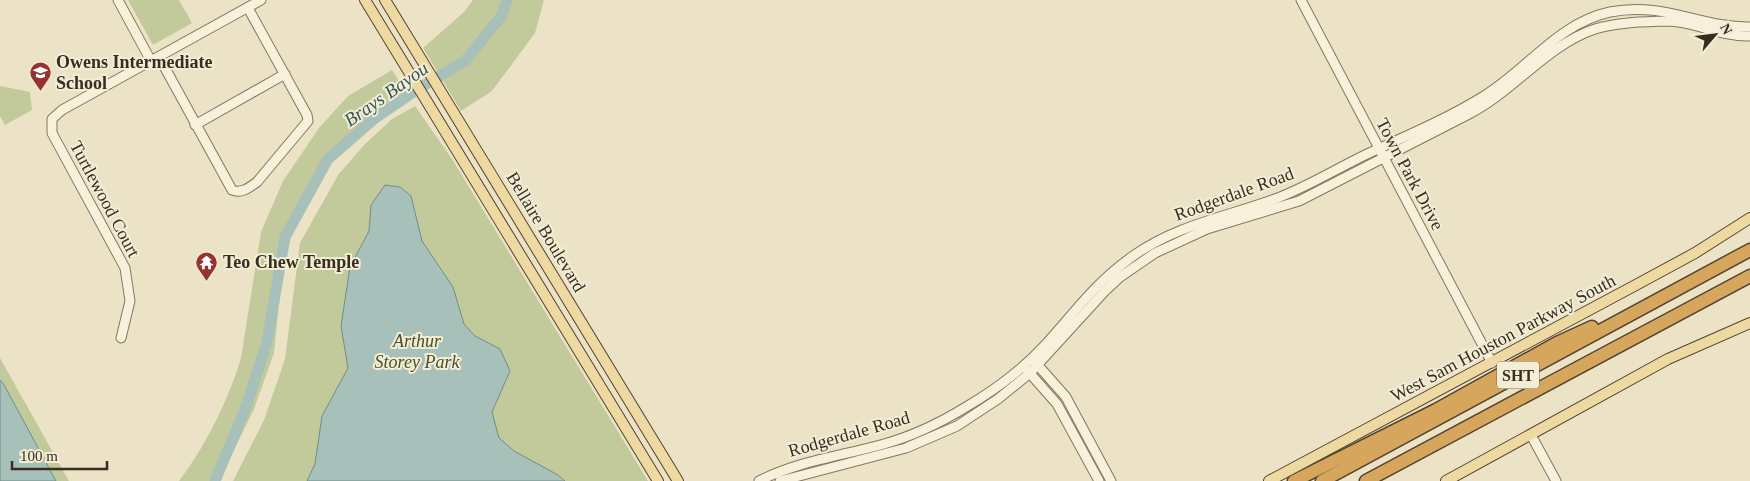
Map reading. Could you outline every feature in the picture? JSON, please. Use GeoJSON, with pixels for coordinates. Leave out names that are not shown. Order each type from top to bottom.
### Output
{"type":"FeatureCollection","features":[{"type":"Feature","properties":{"kind":"highway","name":"SHT"},"geometry":{"type":"LineString","coordinates":[[1322,481],[1750,250]]}},
{"type":"Feature","properties":{"kind":"highway"},"geometry":{"type":"LineString","coordinates":[[1294,481],[1436,410],[1556,343],[1714,269]]}},
{"type":"Feature","properties":{"kind":"highway","name":"SHT"},"geometry":{"type":"LineString","coordinates":[[1366,481],[1750,276]]}},
{"type":"Feature","properties":{"kind":"main road","name":"Bellaire Boulevard"},"geometry":{"type":"LineString","coordinates":[[364,0],[658,481]]}},
{"type":"Feature","properties":{"kind":"main road","name":"Bellaire Boulevard"},"geometry":{"type":"LineString","coordinates":[[385,0],[678,481]]}},
{"type":"Feature","properties":{"kind":"main road"},"geometry":{"type":"LineString","coordinates":[[395,50],[410,42]]}},
{"type":"Feature","properties":{"kind":"main road","name":"West Sam Houston Parkway South"},"geometry":{"type":"LineString","coordinates":[[1269,481],[1492,364],[1695,253],[1750,218]]}},
{"type":"Feature","properties":{"kind":"main road"},"geometry":{"type":"LineString","coordinates":[[543,294],[559,285]]}},
{"type":"Feature","properties":{"kind":"main road"},"geometry":{"type":"LineString","coordinates":[[1446,481],[1668,360],[1750,323]]}},
{"type":"Feature","properties":{"kind":"street"},"geometry":{"type":"LineString","coordinates":[[118,0],[155,59],[166,70],[232,190],[241,191],[257,182],[307,125],[307,115],[248,8]]}},
{"type":"Feature","properties":{"kind":"street"},"geometry":{"type":"LineString","coordinates":[[155,59],[261,0]]}},
{"type":"Feature","properties":{"kind":"street","name":"Town Park Drive"},"geometry":{"type":"LineString","coordinates":[[1300,0],[1492,364]]}},
{"type":"Feature","properties":{"kind":"street","name":"Rodgerdale Road"},"geometry":{"type":"LineString","coordinates":[[780,481],[802,469],[906,448],[943,433],[975,415],[1027,370],[1137,259],[1166,236],[1197,222],[1276,203],[1299,200],[1484,96],[1558,37],[1592,17],[1613,12],[1642,9],[1672,12],[1736,27],[1750,27]]}},
{"type":"Feature","properties":{"kind":"street","name":"Rodgerdale Road"},"geometry":{"type":"LineString","coordinates":[[1382,153],[1488,104],[1557,50],[1594,29],[1623,23],[1671,21],[1735,36],[1750,36]]}},
{"type":"Feature","properties":{"kind":"street","name":"Turtlewood Court"},"geometry":{"type":"LineString","coordinates":[[121,338],[130,301],[125,268],[52,133],[52,119],[62,110],[155,59]]}},
{"type":"Feature","properties":{"kind":"street"},"geometry":{"type":"LineString","coordinates":[[195,125],[285,74]]}},
{"type":"Feature","properties":{"kind":"street","name":"Rodgerdale Road"},"geometry":{"type":"LineString","coordinates":[[1137,259],[1207,229],[1276,203]]}},
{"type":"Feature","properties":{"kind":"street"},"geometry":{"type":"LineString","coordinates":[[1166,236],[1171,245]]}},
{"type":"Feature","properties":{"kind":"street"},"geometry":{"type":"LineString","coordinates":[[1035,362],[1066,397],[1111,481]]}},
{"type":"Feature","properties":{"kind":"street"},"geometry":{"type":"LineString","coordinates":[[1027,370],[1057,404],[1099,481]]}},
{"type":"Feature","properties":{"kind":"street","name":"Rodgerdale Road"},"geometry":{"type":"LineString","coordinates":[[759,481],[903,438],[939,423],[1027,370]]}},
{"type":"Feature","properties":{"kind":"street"},"geometry":{"type":"LineString","coordinates":[[1531,435],[1556,481]]}},
{"type":"Feature","properties":{"kind":"street"},"geometry":{"type":"LineString","coordinates":[[903,438],[906,448]]}},
{"type":"Feature","properties":{"kind":"street"},"geometry":{"type":"LineString","coordinates":[[1084,453],[1094,448]]}},
{"type":"Feature","properties":{"kind":"green space"},"geometry":{"type":"Polygon","coordinates":[[[128,0],[179,0],[192,23],[153,45],[128,0]]]}},
{"type":"Feature","properties":{"kind":"green space"},"geometry":{"type":"Polygon","coordinates":[[[473,0],[544,0],[535,33],[492,91],[461,111],[423,48],[464,12],[473,0]]]}},
{"type":"Feature","properties":{"kind":"green space"},"geometry":{"type":"Polygon","coordinates":[[[392,70],[408,95],[395,102],[360,129],[332,161],[290,233],[283,266],[274,353],[254,409],[219,481],[179,481],[207,438],[236,374],[241,358],[261,232],[283,181],[319,128],[348,96],[392,70]]]}},
{"type":"Feature","properties":{"kind":"green space"},"geometry":{"type":"Polygon","coordinates":[[[0,86],[30,92],[32,110],[5,125],[0,116],[0,86]]]}},
{"type":"Feature","properties":{"kind":"green space","name":"Arthur Storey Park"},"geometry":{"type":"Polygon","coordinates":[[[415,106],[452,159],[648,481],[233,481],[264,420],[285,359],[300,243],[338,175],[364,145],[392,119],[415,106]]]}},
{"type":"Feature","properties":{"kind":"green space"},"geometry":{"type":"Polygon","coordinates":[[[0,358],[69,481],[0,481],[0,358]]]}},
{"type":"Feature","properties":{"kind":"water"},"geometry":{"type":"Polygon","coordinates":[[[385,185],[400,187],[411,196],[422,241],[453,287],[464,324],[475,336],[500,349],[510,371],[492,412],[499,438],[514,451],[558,475],[565,481],[307,481],[315,464],[322,416],[348,368],[341,326],[350,267],[369,231],[371,205],[385,185]]]}},
{"type":"Feature","properties":{"kind":"water"},"geometry":{"type":"Polygon","coordinates":[[[0,380],[3,383],[56,481],[0,481],[0,380]]]}},
{"type":"Feature","properties":{"kind":"waterway","name":"Brays Bayou"},"geometry":{"type":"LineString","coordinates":[[215,481],[246,407],[267,342],[285,237],[328,159],[374,119],[418,89],[465,61],[502,15],[507,0]]}},
{"type":"Feature","properties":{"kind":"place","name":"Owens Intermediate School"},"geometry":{"type":"Point","coordinates":[40,91]}},
{"type":"Feature","properties":{"kind":"place","name":"Teo Chew Temple"},"geometry":{"type":"Point","coordinates":[207,281]}}]}
